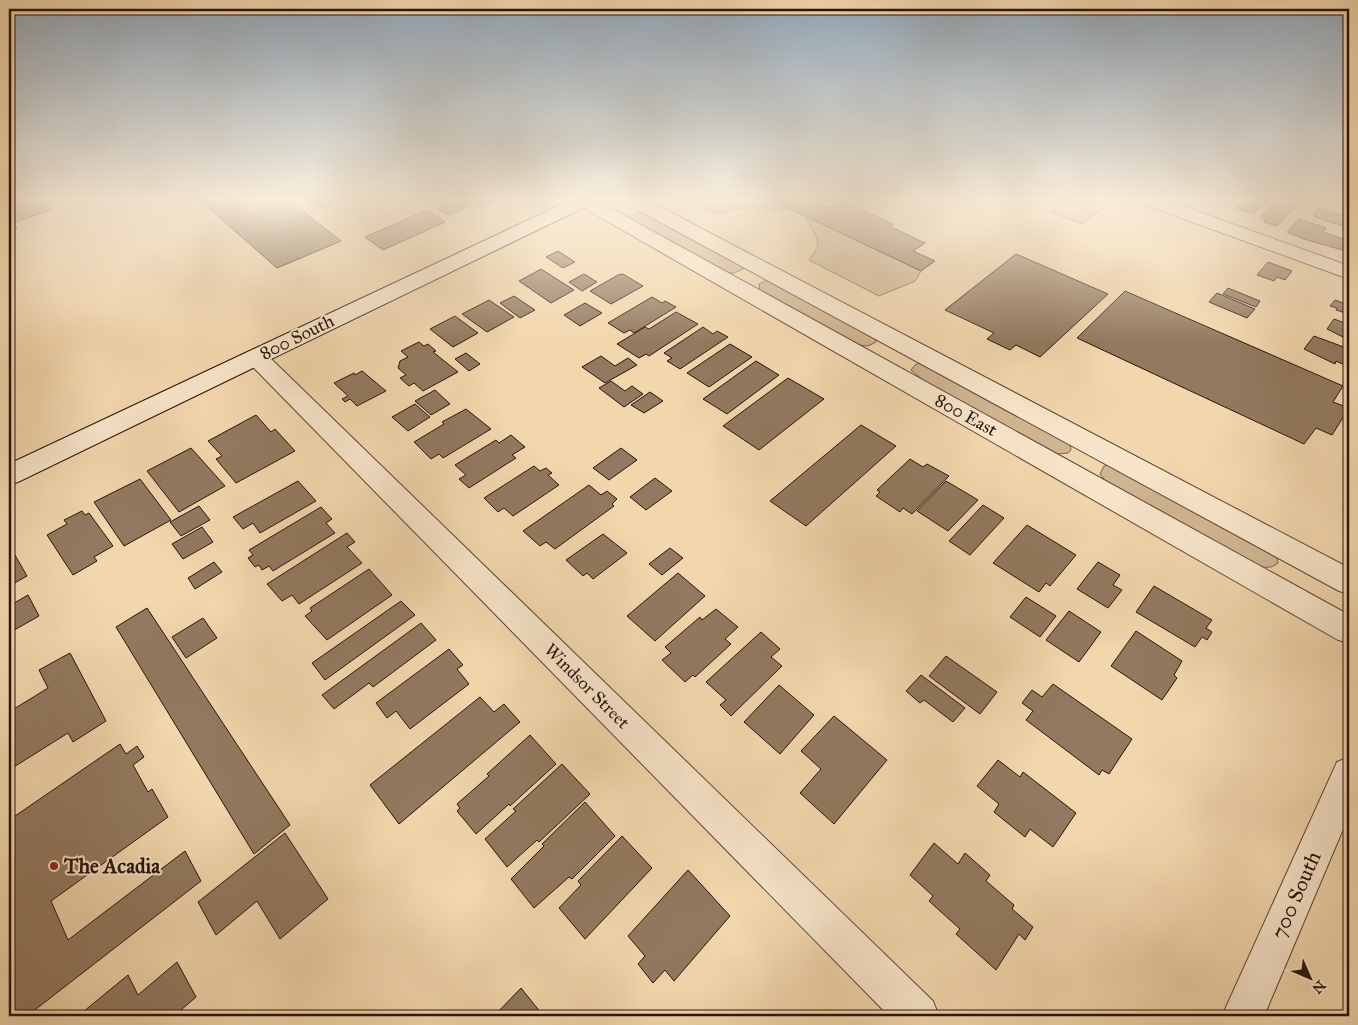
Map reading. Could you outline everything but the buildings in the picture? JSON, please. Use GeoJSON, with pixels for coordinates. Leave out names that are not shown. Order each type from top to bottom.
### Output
{"type":"FeatureCollection","features":[{"type":"Feature","properties":{"kind":"street","name":"800 South"},"geometry":{"type":"LineString","coordinates":[[9,475],[484,248]]}},
{"type":"Feature","properties":{"kind":"street","name":"800 East"},"geometry":{"type":"LineString","coordinates":[[669,248],[1349,630]]}},
{"type":"Feature","properties":{"kind":"street","name":"800 East"},"geometry":{"type":"LineString","coordinates":[[723,248],[1349,582]]}},
{"type":"Feature","properties":{"kind":"street"},"geometry":{"type":"LineString","coordinates":[[1280,248],[1349,273]]}},
{"type":"Feature","properties":{"kind":"street"},"geometry":{"type":"LineString","coordinates":[[743,290],[770,273]]}},
{"type":"Feature","properties":{"kind":"street"},"geometry":{"type":"LineString","coordinates":[[884,369],[912,348]]}},
{"type":"Feature","properties":{"kind":"street","name":"Windsor Street"},"geometry":{"type":"LineString","coordinates":[[256,357],[918,1016]]}},
{"type":"Feature","properties":{"kind":"street"},"geometry":{"type":"LineString","coordinates":[[1075,476],[1099,449]]}},
{"type":"Feature","properties":{"kind":"street","name":"700 South"},"geometry":{"type":"LineString","coordinates":[[1243,1016],[1349,774]]}},
{"type":"Feature","properties":{"kind":"shaded area"},"geometry":{"type":"Polygon","coordinates":[[[682,248],[711,248],[743,265],[743,269],[734,273],[727,273],[682,248]]]}},
{"type":"Feature","properties":{"kind":"shaded area"},"geometry":{"type":"Polygon","coordinates":[[[873,248],[921,271],[915,281],[879,296],[809,260],[816,249],[873,248]]]}},
{"type":"Feature","properties":{"kind":"shaded area"},"geometry":{"type":"Polygon","coordinates":[[[767,280],[876,339],[876,342],[868,346],[857,345],[760,291],[759,284],[767,280]]]}},
{"type":"Feature","properties":{"kind":"shaded area"},"geometry":{"type":"Polygon","coordinates":[[[922,362],[1070,442],[1071,450],[1068,453],[1057,454],[924,381],[911,370],[915,365],[922,362]]]}},
{"type":"Feature","properties":{"kind":"shaded area"},"geometry":{"type":"Polygon","coordinates":[[[1110,465],[1276,554],[1278,563],[1269,567],[1254,565],[1107,483],[1100,474],[1104,466],[1110,465]]]}},
{"type":"Feature","properties":{"kind":"place","name":"The Acadia"},"geometry":{"type":"Point","coordinates":[54,866]}}]}
